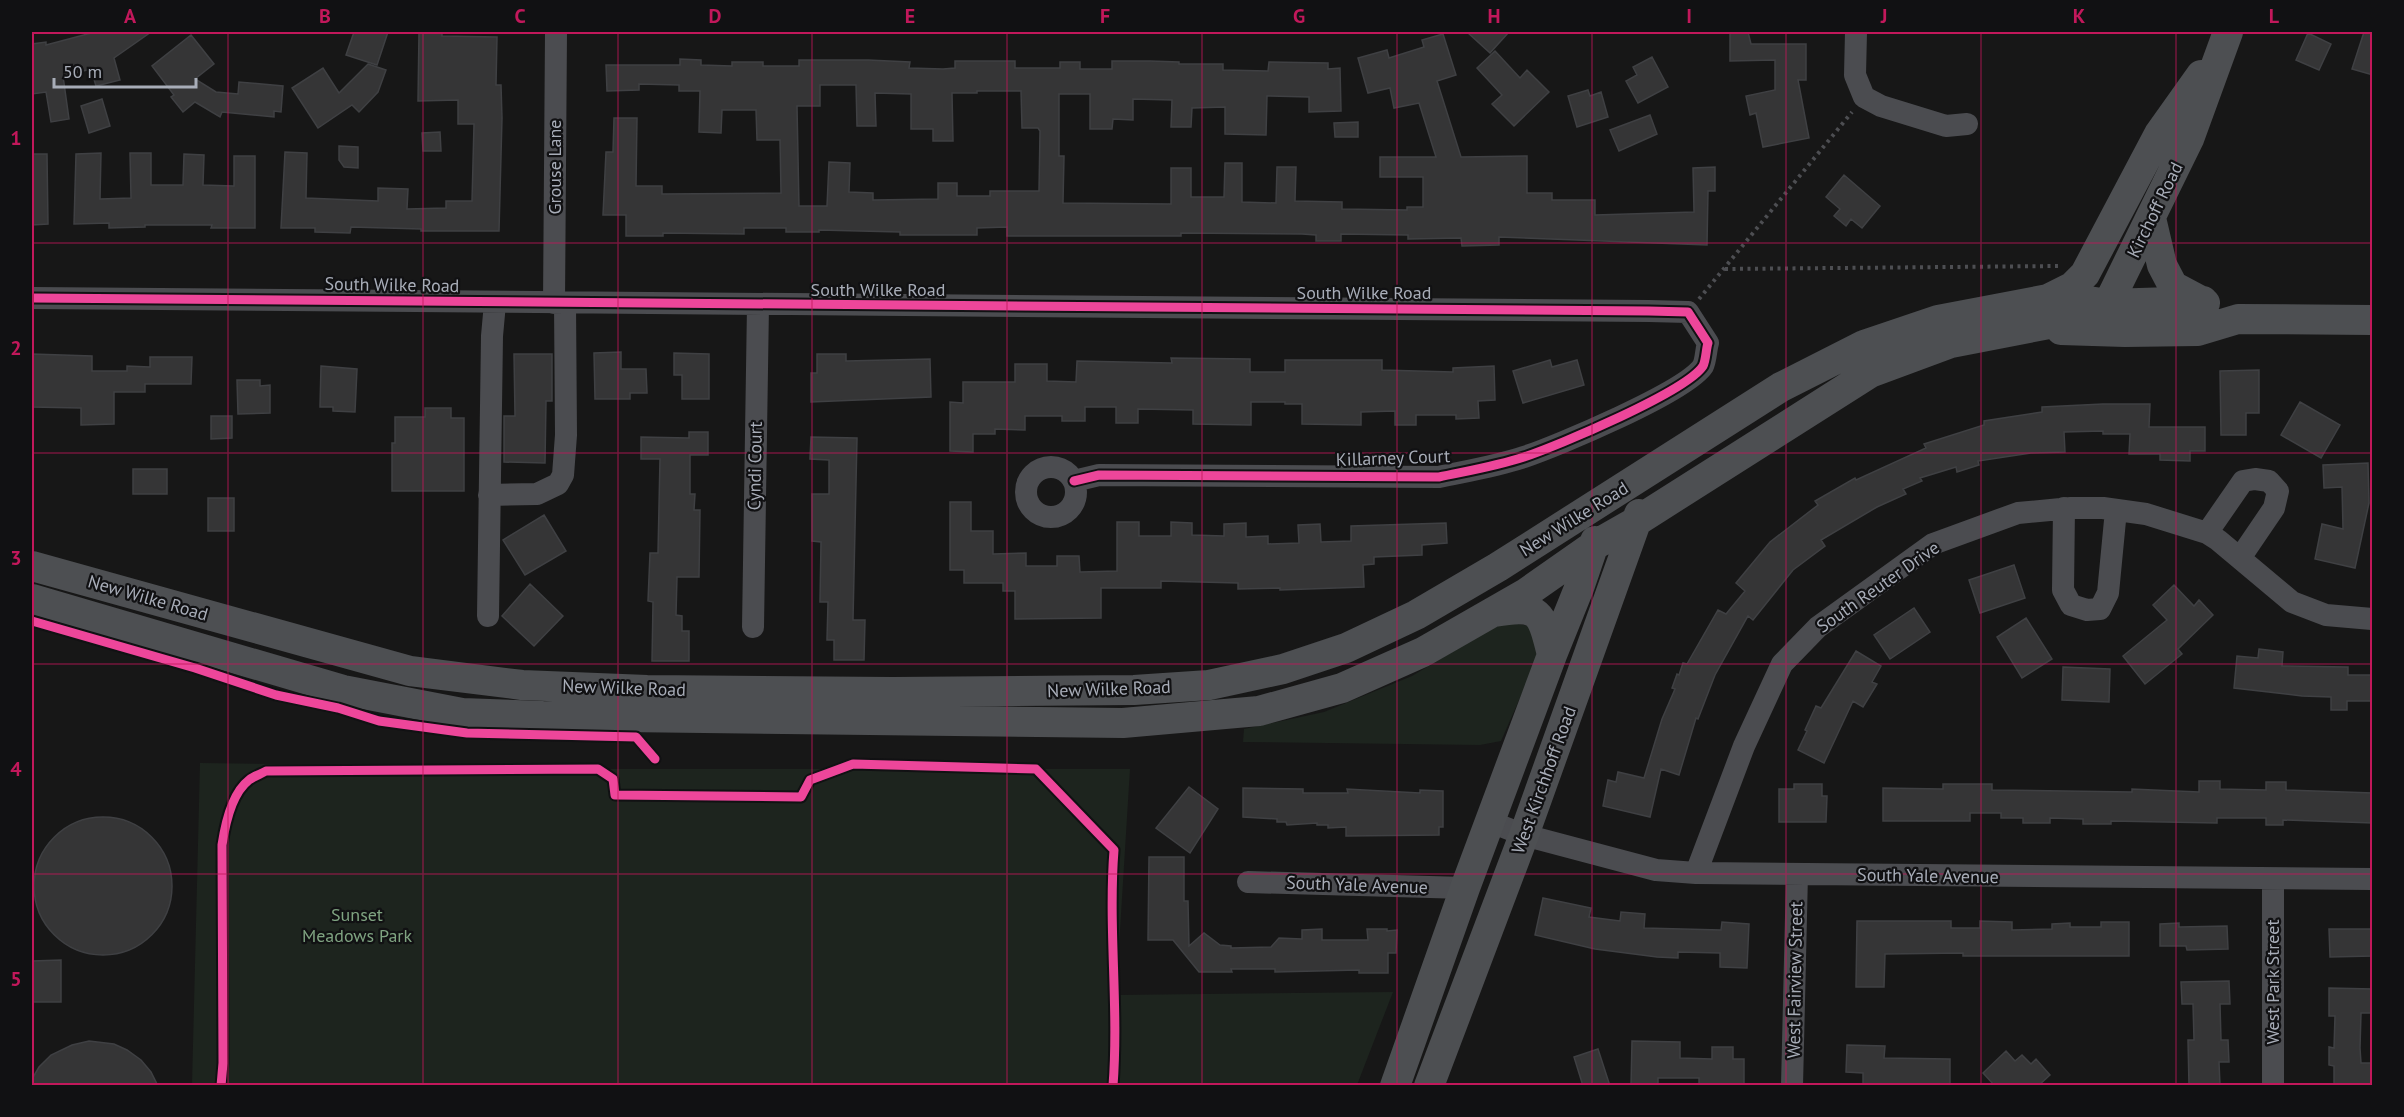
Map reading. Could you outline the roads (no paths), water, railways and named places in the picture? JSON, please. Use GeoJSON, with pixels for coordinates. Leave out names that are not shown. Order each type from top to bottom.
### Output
{"type":"FeatureCollection","features":[{"type":"Feature","properties":{"kind":"main road","name":"Kirchoff Road"},"geometry":{"type":"LineString","coordinates":[[2044,313],[2085,274],[2159,134],[2224,39]]}},
{"type":"Feature","properties":{"kind":"main road","name":"Kirchoff Road"},"geometry":{"type":"LineString","coordinates":[[2106,318],[2189,139],[2224,39]]}},
{"type":"Feature","properties":{"kind":"main road"},"geometry":{"type":"LineString","coordinates":[[2106,318],[2104,291],[2108,273],[2168,147],[2173,115]]}},
{"type":"Feature","properties":{"kind":"main road"},"geometry":{"type":"LineString","coordinates":[[2151,218],[2162,265],[2173,286],[2238,319]]}},
{"type":"Feature","properties":{"kind":"main road"},"geometry":{"type":"LineString","coordinates":[[2106,318],[2203,302]]}},
{"type":"Feature","properties":{"kind":"main road"},"geometry":{"type":"LineString","coordinates":[[2044,313],[2070,320],[2093,312],[2124,322],[2140,332],[2198,331],[2238,319],[2373,320]]}},
{"type":"Feature","properties":{"kind":"main road","name":"New Wilke Road"},"geometry":{"type":"LineString","coordinates":[[32,566],[410,671],[522,685],[647,690],[893,692],[1134,690],[1209,685],[1283,669],[1346,648],[1416,615],[1498,567],[1781,387],[1864,345],[1938,320],[2044,313]]}},
{"type":"Feature","properties":{"kind":"main road","name":"New Wilke Road"},"geometry":{"type":"LineString","coordinates":[[32,599],[343,690],[462,713],[1123,723],[1259,711],[1342,688],[1424,652],[1526,593],[1593,546],[1637,521],[1870,373],[1951,343],[2044,313]]}},
{"type":"Feature","properties":{"kind":"main road","name":"West Kirchhoff Road"},"geometry":{"type":"LineString","coordinates":[[1429,1086],[1524,835],[1637,521],[1650,471]]}},
{"type":"Feature","properties":{"kind":"main road","name":"West Kirchhoff Road"},"geometry":{"type":"LineString","coordinates":[[1395,1086],[1465,888],[1552,655],[1580,588],[1612,494]]}},
{"type":"Feature","properties":{"kind":"main road"},"geometry":{"type":"LineString","coordinates":[[1491,613],[1513,609],[1529,610],[1539,615],[1546,629],[1552,655]]}},
{"type":"Feature","properties":{"kind":"street","name":"Grouse Lane"},"geometry":{"type":"LineString","coordinates":[[489,495],[537,494],[558,484],[563,475],[566,435],[559,303],[556,32]]}},
{"type":"Feature","properties":{"kind":"street"},"geometry":{"type":"LineString","coordinates":[[1856,32],[1855,75],[1864,97],[1881,106],[1946,126],[1968,124]]}},
{"type":"Feature","properties":{"kind":"street","name":"South Wilke Road"},"geometry":{"type":"LineString","coordinates":[[32,298],[1688,312],[1708,343]]}},
{"type":"Feature","properties":{"kind":"street"},"geometry":{"type":"LineString","coordinates":[[488,616],[495,303]]}},
{"type":"Feature","properties":{"kind":"street","name":"Cyndi Court"},"geometry":{"type":"LineString","coordinates":[[753,627],[758,305]]}},
{"type":"Feature","properties":{"kind":"street","name":"Killarney Court"},"geometry":{"type":"LineString","coordinates":[[1074,481],[1098,475],[1439,477],[1482,468],[1523,457],[1613,420],[1679,385],[1703,365],[1708,343]]}},
{"type":"Feature","properties":{"kind":"street"},"geometry":{"type":"LineString","coordinates":[[2207,533],[2243,480],[2269,480],[2278,491],[2274,508],[2240,558]]}},
{"type":"Feature","properties":{"kind":"street"},"geometry":{"type":"LineString","coordinates":[[2064,508],[2063,590],[2072,605],[2087,610],[2100,609],[2108,593],[2116,510]]}},
{"type":"Feature","properties":{"kind":"street","name":"South Reuter Drive"},"geometry":{"type":"LineString","coordinates":[[1696,873],[1744,746],[1782,664],[1818,627],[1933,544],[2018,513],[2064,508],[2116,510],[2146,514],[2207,533],[2292,602],[2326,615],[2373,619]]}},
{"type":"Feature","properties":{"kind":"street","name":"South Yale Avenue"},"geometry":{"type":"LineString","coordinates":[[1491,822],[1524,835],[1656,870],[1696,873],[2373,879]]}},
{"type":"Feature","properties":{"kind":"street","name":"West Fairview Street"},"geometry":{"type":"LineString","coordinates":[[1792,1086],[1797,874]]}},
{"type":"Feature","properties":{"kind":"street","name":"West Park Street"},"geometry":{"type":"LineString","coordinates":[[2273,879],[2273,1086]]}},
{"type":"Feature","properties":{"kind":"street","name":"South Yale Avenue"},"geometry":{"type":"LineString","coordinates":[[1248,882],[1465,888]]}},
{"type":"Feature","properties":{"kind":"park label","name":"Sunset Meadows Park"},"geometry":{"type":"Point","coordinates":[357,925]}}]}
